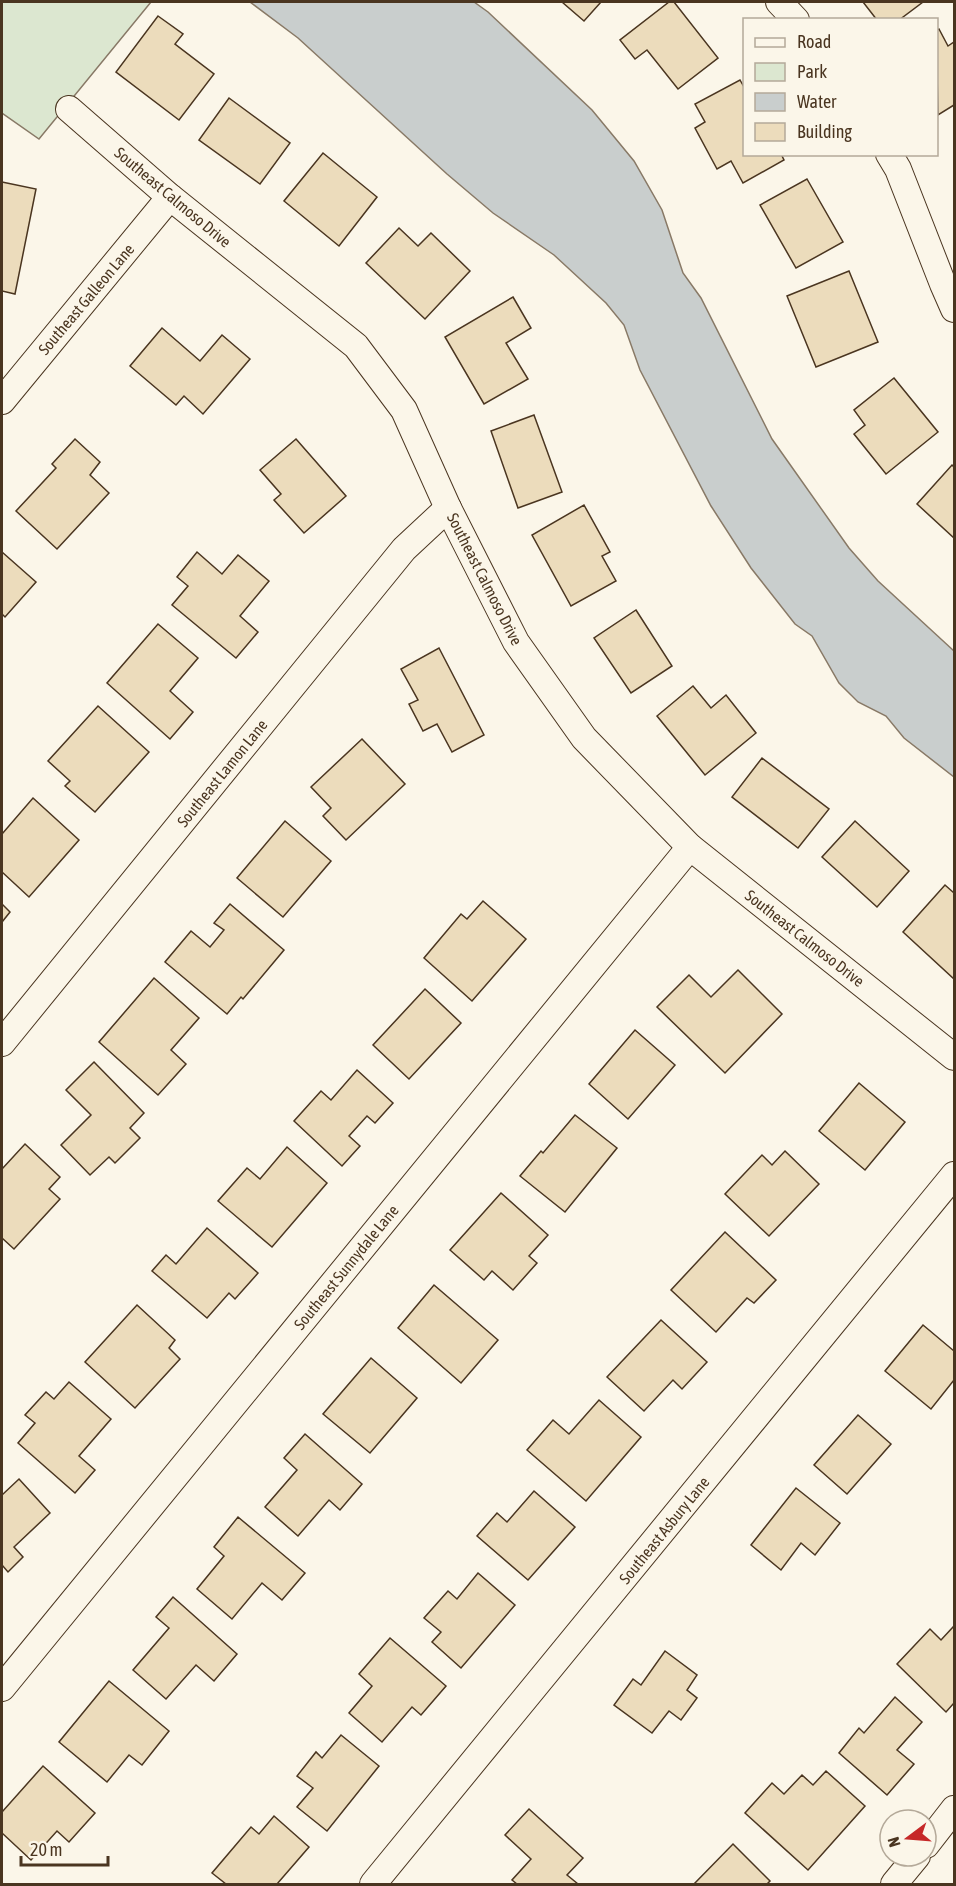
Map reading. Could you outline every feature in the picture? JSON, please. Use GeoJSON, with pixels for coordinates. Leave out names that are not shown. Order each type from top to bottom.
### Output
{"type":"FeatureCollection","features":[{"type":"Feature","properties":{"kind":"street"},"geometry":{"type":"LineString","coordinates":[[779,2],[794,18]]}},
{"type":"Feature","properties":{"kind":"street","name":"Southeast Calmoso Drive"},"geometry":{"type":"LineString","coordinates":[[69,109],[170,197],[356,346],[404,410],[448,508],[516,642],[584,738],[690,847],[954,1057]]}},
{"type":"Feature","properties":{"kind":"street"},"geometry":{"type":"LineString","coordinates":[[890,156],[898,169],[954,309]]}},
{"type":"Feature","properties":{"kind":"street","name":"Southeast Galleon Lane"},"geometry":{"type":"LineString","coordinates":[[2,401],[170,197]]}},
{"type":"Feature","properties":{"kind":"street","name":"Southeast Lamon Lane"},"geometry":{"type":"LineString","coordinates":[[2,1043],[405,549],[448,508]]}},
{"type":"Feature","properties":{"kind":"street","name":"Southeast Sunnydale Lane"},"geometry":{"type":"LineString","coordinates":[[2,1688],[690,847]]}},
{"type":"Feature","properties":{"kind":"street","name":"Southeast Asbury Lane"},"geometry":{"type":"LineString","coordinates":[[373,1884],[954,1175]]}},
{"type":"Feature","properties":{"kind":"street"},"geometry":{"type":"LineString","coordinates":[[938,1830],[954,1809]]}},
{"type":"Feature","properties":{"kind":"street"},"geometry":{"type":"LineString","coordinates":[[894,1884],[907,1868]]}},
{"type":"Feature","properties":{"kind":"green space"},"geometry":{"type":"Polygon","coordinates":[[[2,2],[151,2],[39,139],[2,113],[2,2]]]}},
{"type":"Feature","properties":{"kind":"water"},"geometry":{"type":"Polygon","coordinates":[[[250,2],[474,2],[488,12],[592,110],[634,161],[662,210],[683,273],[701,298],[772,439],[849,548],[878,581],[954,651],[954,777],[904,738],[886,716],[858,702],[839,683],[812,636],[795,624],[751,568],[711,506],[640,370],[624,325],[606,303],[554,255],[493,213],[298,38],[250,2]]]}},
{"type":"Feature","properties":{"kind":"building"},"geometry":{"type":"Polygon","coordinates":[[[562,2],[601,2],[584,21],[562,2]]]}},
{"type":"Feature","properties":{"kind":"building"},"geometry":{"type":"Polygon","coordinates":[[[669,2],[674,2],[718,58],[678,89],[647,50],[635,59],[620,40],[669,2]]]}},
{"type":"Feature","properties":{"kind":"building"},"geometry":{"type":"Polygon","coordinates":[[[863,2],[923,2],[902,18],[875,18],[863,2]]]}},
{"type":"Feature","properties":{"kind":"building"},"geometry":{"type":"Polygon","coordinates":[[[158,16],[183,34],[175,44],[214,74],[179,120],[116,72],[158,16]]]}},
{"type":"Feature","properties":{"kind":"building"},"geometry":{"type":"Polygon","coordinates":[[[938,30],[948,46],[954,42],[954,105],[938,115],[938,30]]]}},
{"type":"Feature","properties":{"kind":"building"},"geometry":{"type":"Polygon","coordinates":[[[740,80],[743,85],[743,156],[782,156],[784,160],[743,183],[731,161],[717,169],[695,128],[705,122],[695,104],[740,80]]]}},
{"type":"Feature","properties":{"kind":"building"},"geometry":{"type":"Polygon","coordinates":[[[229,98],[290,143],[260,184],[199,140],[229,98]]]}},
{"type":"Feature","properties":{"kind":"building"},"geometry":{"type":"Polygon","coordinates":[[[323,153],[377,197],[339,246],[284,201],[323,153]]]}},
{"type":"Feature","properties":{"kind":"building"},"geometry":{"type":"Polygon","coordinates":[[[807,179],[843,242],[796,268],[760,205],[807,179]]]}},
{"type":"Feature","properties":{"kind":"building"},"geometry":{"type":"Polygon","coordinates":[[[2,182],[36,189],[15,294],[2,291],[2,182]]]}},
{"type":"Feature","properties":{"kind":"building"},"geometry":{"type":"Polygon","coordinates":[[[399,228],[418,246],[431,233],[470,271],[425,319],[366,263],[399,228]]]}},
{"type":"Feature","properties":{"kind":"building"},"geometry":{"type":"Polygon","coordinates":[[[849,271],[878,342],[816,367],[787,296],[849,271]]]}},
{"type":"Feature","properties":{"kind":"building"},"geometry":{"type":"Polygon","coordinates":[[[513,297],[531,328],[506,343],[528,379],[484,404],[445,337],[513,297]]]}},
{"type":"Feature","properties":{"kind":"building"},"geometry":{"type":"Polygon","coordinates":[[[162,328],[200,361],[222,335],[250,359],[203,414],[184,396],[176,405],[130,366],[162,328]]]}},
{"type":"Feature","properties":{"kind":"building"},"geometry":{"type":"Polygon","coordinates":[[[894,378],[938,432],[886,474],[854,434],[865,425],[854,410],[894,378]]]}},
{"type":"Feature","properties":{"kind":"building"},"geometry":{"type":"Polygon","coordinates":[[[534,415],[562,492],[518,508],[491,431],[534,415]]]}},
{"type":"Feature","properties":{"kind":"building"},"geometry":{"type":"Polygon","coordinates":[[[75,439],[100,462],[90,475],[109,493],[57,549],[16,511],[56,468],[52,464],[75,439]]]}},
{"type":"Feature","properties":{"kind":"building"},"geometry":{"type":"Polygon","coordinates":[[[296,439],[346,496],[304,533],[274,500],[281,494],[260,470],[296,439]]]}},
{"type":"Feature","properties":{"kind":"building"},"geometry":{"type":"Polygon","coordinates":[[[952,465],[954,467],[954,538],[917,504],[952,465]]]}},
{"type":"Feature","properties":{"kind":"building"},"geometry":{"type":"Polygon","coordinates":[[[584,505],[610,552],[602,556],[616,581],[571,606],[532,535],[584,505]]]}},
{"type":"Feature","properties":{"kind":"building"},"geometry":{"type":"Polygon","coordinates":[[[2,552],[36,582],[5,617],[2,614],[2,552]]]}},
{"type":"Feature","properties":{"kind":"building"},"geometry":{"type":"Polygon","coordinates":[[[197,552],[222,574],[238,555],[269,581],[240,616],[258,632],[236,658],[172,605],[188,586],[177,577],[197,552]]]}},
{"type":"Feature","properties":{"kind":"building"},"geometry":{"type":"Polygon","coordinates":[[[636,610],[672,666],[631,693],[594,638],[636,610]]]}},
{"type":"Feature","properties":{"kind":"building"},"geometry":{"type":"Polygon","coordinates":[[[158,624],[198,658],[170,691],[193,712],[170,739],[107,683],[158,624]]]}},
{"type":"Feature","properties":{"kind":"building"},"geometry":{"type":"Polygon","coordinates":[[[439,648],[484,735],[452,752],[437,724],[423,731],[409,704],[418,700],[401,669],[439,648]]]}},
{"type":"Feature","properties":{"kind":"building"},"geometry":{"type":"Polygon","coordinates":[[[693,686],[711,708],[726,695],[756,733],[705,775],[657,716],[693,686]]]}},
{"type":"Feature","properties":{"kind":"building"},"geometry":{"type":"Polygon","coordinates":[[[98,706],[149,752],[95,812],[65,786],[70,781],[48,761],[98,706]]]}},
{"type":"Feature","properties":{"kind":"building"},"geometry":{"type":"Polygon","coordinates":[[[362,739],[405,784],[346,840],[323,816],[331,808],[311,787],[362,739]]]}},
{"type":"Feature","properties":{"kind":"building"},"geometry":{"type":"Polygon","coordinates":[[[762,758],[829,809],[798,848],[732,797],[762,758]]]}},
{"type":"Feature","properties":{"kind":"building"},"geometry":{"type":"Polygon","coordinates":[[[33,798],[79,840],[29,897],[2,872],[2,834],[33,798]]]}},
{"type":"Feature","properties":{"kind":"building"},"geometry":{"type":"Polygon","coordinates":[[[285,821],[331,861],[283,917],[237,878],[285,821]]]}},
{"type":"Feature","properties":{"kind":"building"},"geometry":{"type":"Polygon","coordinates":[[[855,821],[909,871],[877,907],[822,857],[855,821]]]}},
{"type":"Feature","properties":{"kind":"building"},"geometry":{"type":"Polygon","coordinates":[[[945,885],[954,893],[954,979],[903,932],[945,885]]]}},
{"type":"Feature","properties":{"kind":"building"},"geometry":{"type":"Polygon","coordinates":[[[483,901],[526,939],[472,1001],[424,958],[461,914],[467,919],[483,901]]]}},
{"type":"Feature","properties":{"kind":"building"},"geometry":{"type":"Polygon","coordinates":[[[2,904],[10,912],[2,922],[2,904]]]}},
{"type":"Feature","properties":{"kind":"building"},"geometry":{"type":"Polygon","coordinates":[[[230,904],[284,950],[243,999],[241,997],[227,1014],[165,962],[191,931],[210,947],[224,930],[214,923],[230,904]]]}},
{"type":"Feature","properties":{"kind":"building"},"geometry":{"type":"Polygon","coordinates":[[[738,970],[782,1014],[725,1073],[657,1007],[689,975],[711,997],[738,970]]]}},
{"type":"Feature","properties":{"kind":"building"},"geometry":{"type":"Polygon","coordinates":[[[154,978],[199,1018],[171,1050],[186,1064],[158,1095],[99,1042],[154,978]]]}},
{"type":"Feature","properties":{"kind":"building"},"geometry":{"type":"Polygon","coordinates":[[[425,989],[461,1023],[409,1079],[373,1045],[425,989]]]}},
{"type":"Feature","properties":{"kind":"building"},"geometry":{"type":"Polygon","coordinates":[[[635,1030],[675,1065],[628,1119],[589,1084],[635,1030]]]}},
{"type":"Feature","properties":{"kind":"building"},"geometry":{"type":"Polygon","coordinates":[[[94,1062],[144,1113],[130,1128],[140,1138],[115,1163],[109,1157],[90,1175],[61,1145],[91,1115],[66,1090],[94,1062]]]}},
{"type":"Feature","properties":{"kind":"building"},"geometry":{"type":"Polygon","coordinates":[[[357,1070],[393,1103],[375,1123],[367,1116],[349,1136],[360,1146],[342,1166],[294,1121],[321,1091],[331,1100],[357,1070]]]}},
{"type":"Feature","properties":{"kind":"building"},"geometry":{"type":"Polygon","coordinates":[[[859,1083],[905,1122],[865,1170],[819,1131],[859,1083]]]}},
{"type":"Feature","properties":{"kind":"building"},"geometry":{"type":"Polygon","coordinates":[[[575,1115],[617,1148],[565,1212],[520,1176],[575,1115]]]}},
{"type":"Feature","properties":{"kind":"building"},"geometry":{"type":"Polygon","coordinates":[[[25,1144],[60,1177],[49,1189],[60,1199],[14,1249],[2,1238],[2,1169],[25,1144]]]}},
{"type":"Feature","properties":{"kind":"building"},"geometry":{"type":"Polygon","coordinates":[[[287,1147],[327,1183],[272,1247],[218,1201],[247,1168],[260,1179],[287,1147]]]}},
{"type":"Feature","properties":{"kind":"building"},"geometry":{"type":"Polygon","coordinates":[[[785,1151],[819,1184],[769,1236],[725,1194],[762,1155],[772,1165],[785,1151]]]}},
{"type":"Feature","properties":{"kind":"building"},"geometry":{"type":"Polygon","coordinates":[[[501,1193],[548,1235],[529,1256],[537,1263],[513,1290],[492,1271],[484,1280],[450,1250],[501,1193]]]}},
{"type":"Feature","properties":{"kind":"building"},"geometry":{"type":"Polygon","coordinates":[[[207,1228],[258,1273],[235,1299],[229,1293],[207,1318],[152,1271],[166,1255],[176,1264],[207,1228]]]}},
{"type":"Feature","properties":{"kind":"building"},"geometry":{"type":"Polygon","coordinates":[[[725,1232],[776,1280],[754,1303],[747,1298],[716,1332],[671,1290],[725,1232]]]}},
{"type":"Feature","properties":{"kind":"building"},"geometry":{"type":"Polygon","coordinates":[[[434,1285],[498,1340],[461,1383],[398,1328],[434,1285]]]}},
{"type":"Feature","properties":{"kind":"building"},"geometry":{"type":"Polygon","coordinates":[[[137,1305],[175,1340],[169,1348],[180,1359],[135,1408],[85,1362],[137,1305]]]}},
{"type":"Feature","properties":{"kind":"building"},"geometry":{"type":"Polygon","coordinates":[[[661,1320],[707,1362],[682,1389],[673,1380],[644,1411],[607,1377],[661,1320]]]}},
{"type":"Feature","properties":{"kind":"building"},"geometry":{"type":"Polygon","coordinates":[[[923,1325],[954,1351],[954,1380],[931,1409],[885,1371],[923,1325]]]}},
{"type":"Feature","properties":{"kind":"building"},"geometry":{"type":"Polygon","coordinates":[[[371,1358],[417,1398],[370,1453],[323,1414],[371,1358]]]}},
{"type":"Feature","properties":{"kind":"building"},"geometry":{"type":"Polygon","coordinates":[[[69,1382],[111,1419],[79,1456],[95,1470],[75,1493],[18,1443],[35,1423],[25,1415],[46,1392],[54,1399],[69,1382]]]}},
{"type":"Feature","properties":{"kind":"building"},"geometry":{"type":"Polygon","coordinates":[[[599,1400],[641,1437],[586,1501],[527,1450],[553,1420],[569,1434],[599,1400]]]}},
{"type":"Feature","properties":{"kind":"building"},"geometry":{"type":"Polygon","coordinates":[[[858,1415],[891,1444],[847,1494],[814,1465],[858,1415]]]}},
{"type":"Feature","properties":{"kind":"building"},"geometry":{"type":"Polygon","coordinates":[[[305,1434],[362,1484],[340,1510],[329,1500],[298,1536],[265,1507],[297,1470],[284,1458],[305,1434]]]}},
{"type":"Feature","properties":{"kind":"building"},"geometry":{"type":"Polygon","coordinates":[[[19,1479],[50,1513],[14,1547],[23,1557],[8,1572],[2,1565],[2,1495],[19,1479]]]}},
{"type":"Feature","properties":{"kind":"building"},"geometry":{"type":"Polygon","coordinates":[[[796,1488],[840,1523],[815,1555],[801,1543],[781,1570],[751,1545],[796,1488]]]}},
{"type":"Feature","properties":{"kind":"building"},"geometry":{"type":"Polygon","coordinates":[[[534,1491],[575,1527],[528,1580],[477,1536],[497,1513],[507,1522],[534,1491]]]}},
{"type":"Feature","properties":{"kind":"building"},"geometry":{"type":"Polygon","coordinates":[[[238,1517],[305,1573],[282,1600],[262,1583],[232,1619],[197,1589],[224,1556],[214,1547],[238,1517]]]}},
{"type":"Feature","properties":{"kind":"building"},"geometry":{"type":"Polygon","coordinates":[[[478,1573],[515,1605],[461,1668],[432,1642],[441,1632],[424,1618],[448,1591],[457,1599],[478,1573]]]}},
{"type":"Feature","properties":{"kind":"building"},"geometry":{"type":"Polygon","coordinates":[[[173,1597],[237,1654],[214,1681],[196,1665],[166,1699],[133,1670],[169,1628],[156,1617],[173,1597]]]}},
{"type":"Feature","properties":{"kind":"building"},"geometry":{"type":"Polygon","coordinates":[[[954,1626],[954,1703],[946,1712],[897,1664],[930,1629],[941,1640],[954,1626]]]}},
{"type":"Feature","properties":{"kind":"building"},"geometry":{"type":"Polygon","coordinates":[[[390,1638],[446,1686],[421,1715],[412,1707],[382,1742],[349,1713],[372,1686],[359,1674],[390,1638]]]}},
{"type":"Feature","properties":{"kind":"building"},"geometry":{"type":"Polygon","coordinates":[[[665,1651],[697,1675],[687,1690],[697,1698],[681,1720],[669,1711],[652,1733],[614,1705],[633,1679],[641,1685],[665,1651]]]}},
{"type":"Feature","properties":{"kind":"building"},"geometry":{"type":"Polygon","coordinates":[[[109,1681],[169,1731],[142,1765],[129,1755],[107,1782],[59,1742],[109,1681]]]}},
{"type":"Feature","properties":{"kind":"building"},"geometry":{"type":"Polygon","coordinates":[[[895,1697],[922,1722],[897,1750],[914,1764],[887,1795],[839,1753],[859,1728],[864,1733],[895,1697]]]}},
{"type":"Feature","properties":{"kind":"building"},"geometry":{"type":"Polygon","coordinates":[[[341,1735],[379,1766],[327,1831],[297,1807],[313,1788],[297,1776],[316,1752],[322,1758],[341,1735]]]}},
{"type":"Feature","properties":{"kind":"building"},"geometry":{"type":"Polygon","coordinates":[[[43,1766],[95,1813],[69,1842],[57,1831],[31,1860],[2,1833],[2,1812],[43,1766]]]}},
{"type":"Feature","properties":{"kind":"building"},"geometry":{"type":"Polygon","coordinates":[[[826,1771],[865,1806],[808,1870],[745,1813],[772,1783],[784,1794],[802,1775],[813,1785],[826,1771]]]}},
{"type":"Feature","properties":{"kind":"building"},"geometry":{"type":"Polygon","coordinates":[[[529,1809],[583,1858],[567,1875],[578,1884],[517,1884],[512,1880],[531,1859],[505,1835],[529,1809]]]}},
{"type":"Feature","properties":{"kind":"building"},"geometry":{"type":"Polygon","coordinates":[[[274,1816],[309,1847],[277,1884],[226,1884],[212,1873],[251,1827],[259,1834],[274,1816]]]}},
{"type":"Feature","properties":{"kind":"building"},"geometry":{"type":"Polygon","coordinates":[[[733,1844],[770,1881],[767,1884],[694,1884],[733,1844]]]}}]}
